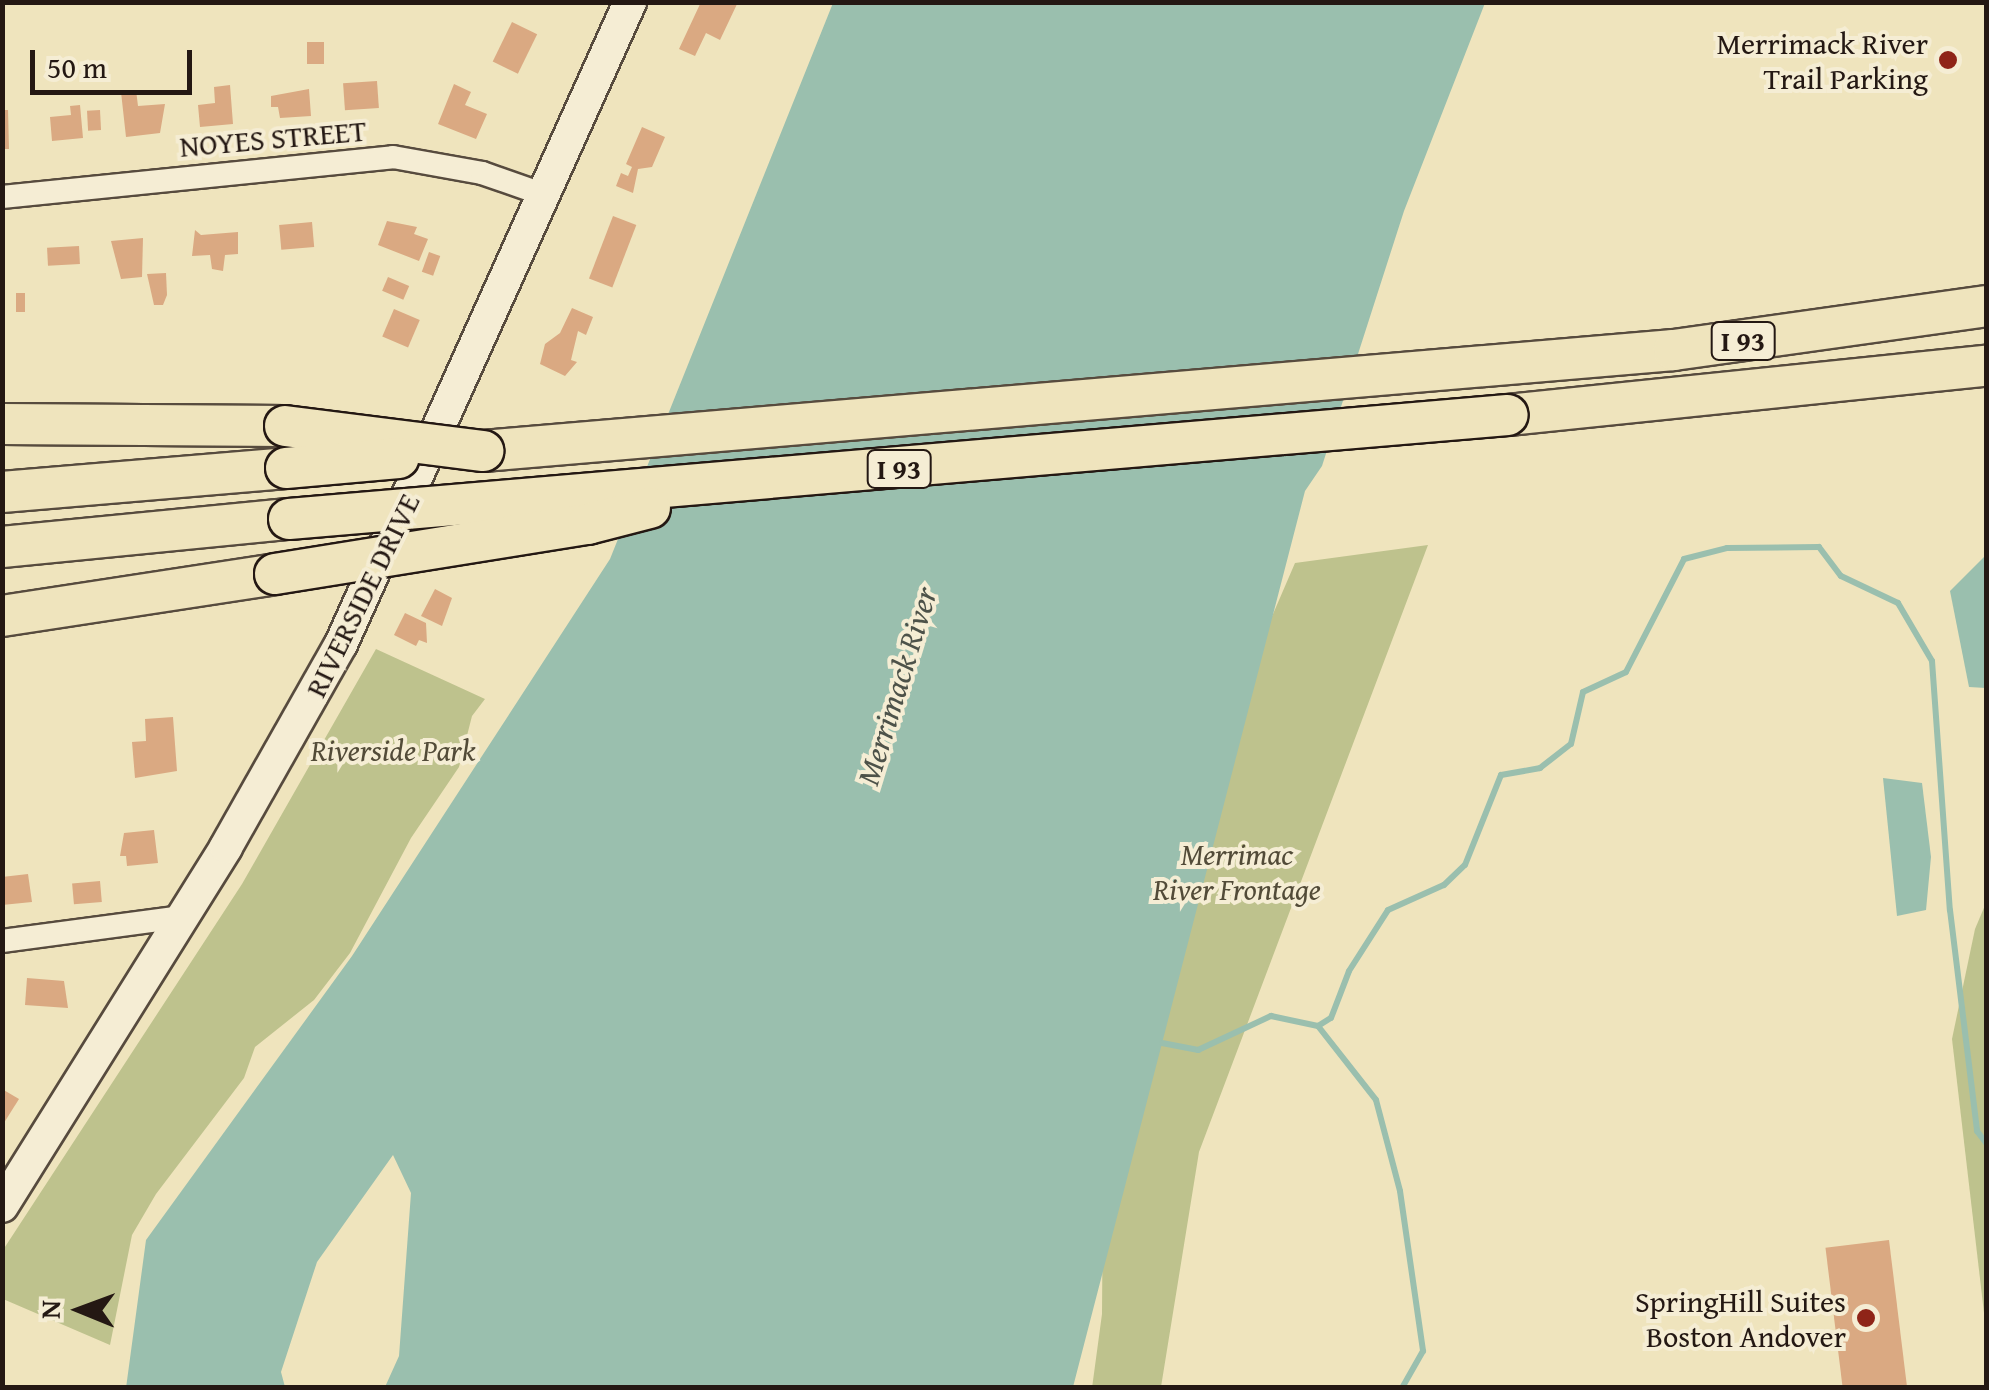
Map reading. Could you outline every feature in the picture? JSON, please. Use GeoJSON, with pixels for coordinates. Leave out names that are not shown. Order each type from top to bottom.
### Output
{"type":"FeatureCollection","features":[{"type":"Feature","properties":{"kind":"highway","name":"I 93"},"geometry":{"type":"LineString","coordinates":[[2,492],[1674,350],[1986,306]]}},
{"type":"Feature","properties":{"kind":"highway","name":"I 93"},"geometry":{"type":"LineString","coordinates":[[2,546],[1508,415],[1986,366]]}},
{"type":"Feature","properties":{"kind":"highway"},"geometry":{"type":"LineString","coordinates":[[2,424],[284,426],[483,451]]}},
{"type":"Feature","properties":{"kind":"highway"},"geometry":{"type":"LineString","coordinates":[[2,616],[588,524],[750,482]]}},
{"type":"Feature","properties":{"kind":"main road","name":"RIVERSIDE DRIVE"},"geometry":{"type":"LineString","coordinates":[[2,1206],[182,917],[341,644],[630,2]]}},
{"type":"Feature","properties":{"kind":"street","name":"NOYES STREET"},"geometry":{"type":"LineString","coordinates":[[2,197],[392,157],[482,173],[545,195]]}},
{"type":"Feature","properties":{"kind":"street"},"geometry":{"type":"LineString","coordinates":[[2,941],[182,917]]}},
{"type":"Feature","properties":{"kind":"green space","name":"Merrimac River Frontage"},"geometry":{"type":"Polygon","coordinates":[[[1428,545],[1199,1152],[1161,1387],[1092,1388],[1102,1314],[1103,1182],[1167,860],[1295,563],[1428,545]]]}},
{"type":"Feature","properties":{"kind":"green space","name":"Riverside Park"},"geometry":{"type":"Polygon","coordinates":[[[376,649],[485,699],[472,716],[459,767],[411,838],[350,953],[314,1000],[255,1047],[244,1078],[156,1194],[132,1235],[110,1345],[3,1299],[3,1250],[242,884],[376,649]]]}},
{"type":"Feature","properties":{"kind":"green space"},"geometry":{"type":"Polygon","coordinates":[[[1986,903],[1986,1330],[1952,1039],[1975,929],[1986,903]]]}},
{"type":"Feature","properties":{"kind":"water","name":"Merrimack River"},"geometry":{"type":"Polygon","coordinates":[[[833,3],[1485,3],[1404,211],[1322,466],[1305,491],[1073,1387],[385,1387],[399,1356],[411,1193],[393,1155],[317,1262],[281,1372],[285,1387],[126,1388],[146,1240],[352,956],[610,559],[833,3]]]}},
{"type":"Feature","properties":{"kind":"water"},"geometry":{"type":"Polygon","coordinates":[[[1986,555],[1986,688],[1969,687],[1950,591],[1986,555]]]}},
{"type":"Feature","properties":{"kind":"water"},"geometry":{"type":"Polygon","coordinates":[[[1883,778],[1922,783],[1931,857],[1926,910],[1897,916],[1883,778]]]}},
{"type":"Feature","properties":{"kind":"building"},"geometry":{"type":"Polygon","coordinates":[[[701,2],[738,2],[720,40],[706,33],[695,56],[679,49],[701,2]]]}},
{"type":"Feature","properties":{"kind":"building"},"geometry":{"type":"Polygon","coordinates":[[[512,22],[537,34],[518,74],[493,62],[512,22]]]}},
{"type":"Feature","properties":{"kind":"building"},"geometry":{"type":"Polygon","coordinates":[[[307,42],[324,42],[324,64],[307,64],[307,42]]]}},
{"type":"Feature","properties":{"kind":"building"},"geometry":{"type":"Polygon","coordinates":[[[377,81],[379,108],[345,110],[343,83],[377,81]]]}},
{"type":"Feature","properties":{"kind":"building"},"geometry":{"type":"Polygon","coordinates":[[[454,84],[471,92],[465,105],[487,114],[476,139],[438,124],[454,84]]]}},
{"type":"Feature","properties":{"kind":"building"},"geometry":{"type":"Polygon","coordinates":[[[230,85],[233,124],[200,127],[198,105],[215,103],[214,87],[230,85]]]}},
{"type":"Feature","properties":{"kind":"building"},"geometry":{"type":"Polygon","coordinates":[[[309,89],[311,116],[280,118],[278,107],[271,107],[271,96],[309,89]]]}},
{"type":"Feature","properties":{"kind":"building"},"geometry":{"type":"Polygon","coordinates":[[[136,90],[138,106],[165,104],[160,133],[126,137],[121,92],[136,90]]]}},
{"type":"Feature","properties":{"kind":"building"},"geometry":{"type":"Polygon","coordinates":[[[80,105],[83,138],[52,141],[50,117],[71,115],[70,106],[80,105]]]}},
{"type":"Feature","properties":{"kind":"building"},"geometry":{"type":"Polygon","coordinates":[[[2,110],[8,110],[9,149],[2,149],[2,110]]]}},
{"type":"Feature","properties":{"kind":"building"},"geometry":{"type":"Polygon","coordinates":[[[100,110],[101,130],[88,131],[87,111],[100,110]]]}},
{"type":"Feature","properties":{"kind":"building"},"geometry":{"type":"Polygon","coordinates":[[[642,127],[665,137],[652,167],[638,169],[633,193],[616,186],[621,173],[628,176],[632,167],[626,164],[642,127]]]}},
{"type":"Feature","properties":{"kind":"building"},"geometry":{"type":"Polygon","coordinates":[[[613,216],[636,225],[612,288],[589,279],[613,216]]]}},
{"type":"Feature","properties":{"kind":"building"},"geometry":{"type":"Polygon","coordinates":[[[387,221],[417,227],[414,234],[428,239],[419,261],[378,245],[387,221]]]}},
{"type":"Feature","properties":{"kind":"building"},"geometry":{"type":"Polygon","coordinates":[[[312,222],[314,247],[281,250],[279,225],[312,222]]]}},
{"type":"Feature","properties":{"kind":"building"},"geometry":{"type":"Polygon","coordinates":[[[195,230],[201,235],[238,232],[238,254],[225,255],[223,271],[212,269],[210,255],[192,256],[195,230]]]}},
{"type":"Feature","properties":{"kind":"building"},"geometry":{"type":"Polygon","coordinates":[[[143,238],[142,277],[121,279],[111,241],[143,238]]]}},
{"type":"Feature","properties":{"kind":"building"},"geometry":{"type":"Polygon","coordinates":[[[79,246],[80,264],[48,266],[47,248],[79,246]]]}},
{"type":"Feature","properties":{"kind":"building"},"geometry":{"type":"Polygon","coordinates":[[[429,252],[440,256],[433,276],[422,272],[429,252]]]}},
{"type":"Feature","properties":{"kind":"building"},"geometry":{"type":"Polygon","coordinates":[[[166,273],[167,295],[163,305],[154,305],[147,274],[166,273]]]}},
{"type":"Feature","properties":{"kind":"building"},"geometry":{"type":"Polygon","coordinates":[[[388,277],[409,286],[403,300],[382,291],[388,277]]]}},
{"type":"Feature","properties":{"kind":"building"},"geometry":{"type":"Polygon","coordinates":[[[16,293],[25,293],[25,312],[16,312],[16,293]]]}},
{"type":"Feature","properties":{"kind":"building"},"geometry":{"type":"Polygon","coordinates":[[[572,308],[593,317],[586,335],[578,331],[571,360],[577,362],[565,376],[540,364],[545,344],[560,333],[572,308]]]}},
{"type":"Feature","properties":{"kind":"building"},"geometry":{"type":"Polygon","coordinates":[[[394,309],[420,320],[408,348],[382,337],[394,309]]]}},
{"type":"Feature","properties":{"kind":"building"},"geometry":{"type":"Polygon","coordinates":[[[435,589],[452,598],[442,626],[421,616],[435,589]]]}},
{"type":"Feature","properties":{"kind":"building"},"geometry":{"type":"Polygon","coordinates":[[[405,613],[426,623],[427,643],[419,640],[416,646],[394,635],[405,613]]]}},
{"type":"Feature","properties":{"kind":"building"},"geometry":{"type":"Polygon","coordinates":[[[173,717],[177,771],[135,778],[132,742],[146,741],[145,719],[173,717]]]}},
{"type":"Feature","properties":{"kind":"building"},"geometry":{"type":"Polygon","coordinates":[[[154,830],[158,863],[127,866],[126,856],[120,856],[124,833],[154,830]]]}},
{"type":"Feature","properties":{"kind":"building"},"geometry":{"type":"Polygon","coordinates":[[[28,874],[32,902],[2,905],[2,877],[28,874]]]}},
{"type":"Feature","properties":{"kind":"building"},"geometry":{"type":"Polygon","coordinates":[[[100,881],[102,902],[74,904],[72,883],[100,881]]]}},
{"type":"Feature","properties":{"kind":"building"},"geometry":{"type":"Polygon","coordinates":[[[27,978],[64,981],[68,1008],[25,1005],[27,978]]]}},
{"type":"Feature","properties":{"kind":"building"},"geometry":{"type":"Polygon","coordinates":[[[2,1089],[19,1099],[2,1126],[2,1089]]]}},
{"type":"Feature","properties":{"kind":"building","name":"SpringHill Suites Boston Andover"},"geometry":{"type":"Polygon","coordinates":[[[1889,1240],[1907,1388],[1843,1388],[1825,1248],[1889,1240]]]}},
{"type":"Feature","properties":{"kind":"waterway"},"geometry":{"type":"LineString","coordinates":[[1162,1043],[1198,1050],[1271,1016],[1318,1026],[1331,1018],[1349,971],[1388,910],[1444,885],[1465,865],[1501,775],[1540,768],[1571,744],[1583,692],[1626,672],[1684,559],[1727,548],[1819,547],[1841,576],[1898,603],[1932,661],[1950,910],[1977,1131],[1986,1143]]}},
{"type":"Feature","properties":{"kind":"waterway"},"geometry":{"type":"LineString","coordinates":[[1318,1026],[1376,1100],[1400,1191],[1423,1351],[1402,1388]]}},
{"type":"Feature","properties":{"kind":"place","name":"Merrimack River Trail Parking"},"geometry":{"type":"Point","coordinates":[1948,60]}},
{"type":"Feature","properties":{"kind":"place","name":"SpringHill Suites Boston Andover"},"geometry":{"type":"Point","coordinates":[1866,1318]}}]}
